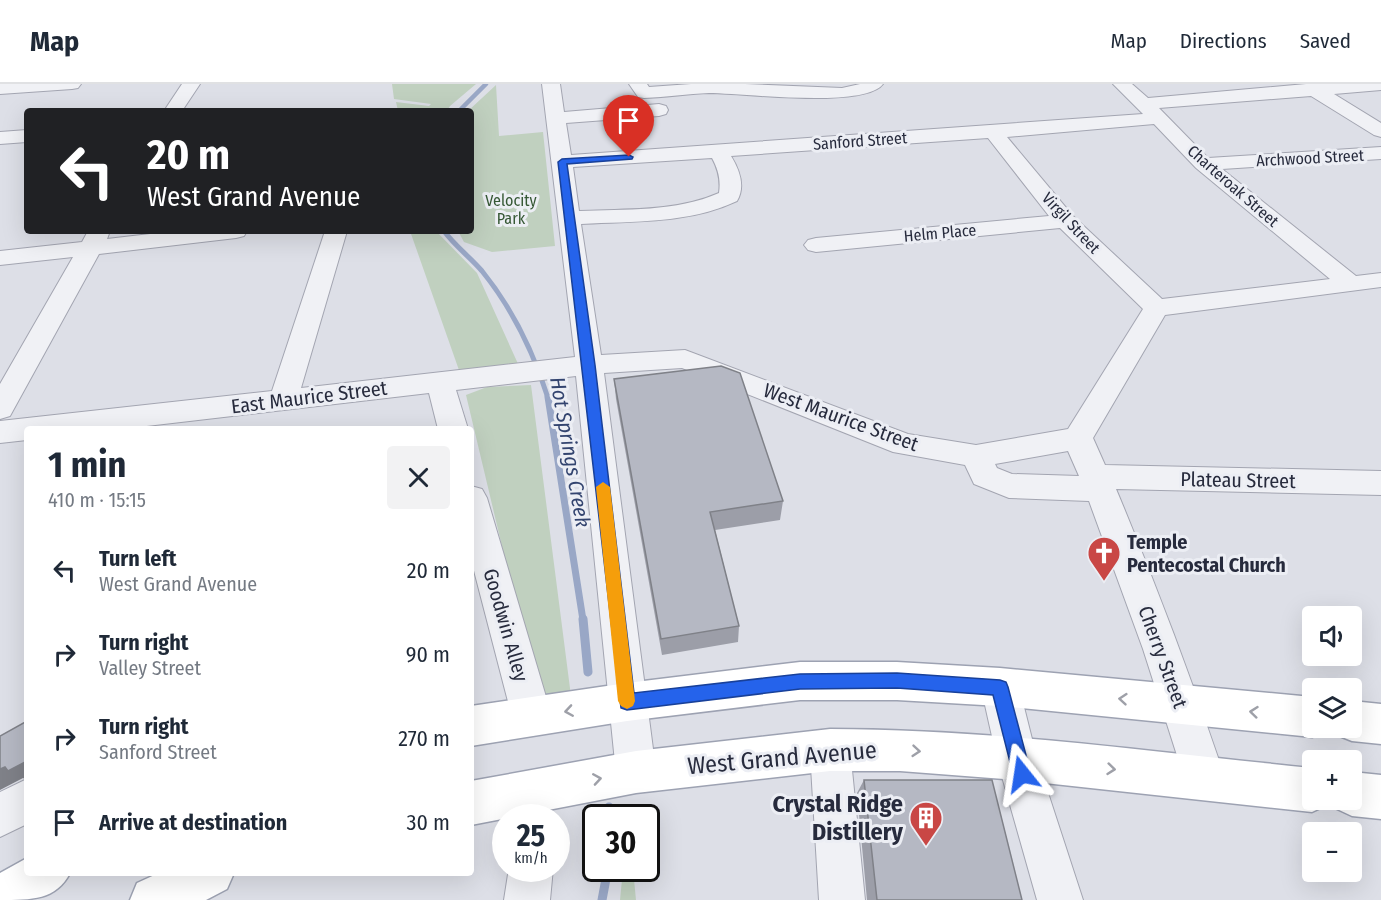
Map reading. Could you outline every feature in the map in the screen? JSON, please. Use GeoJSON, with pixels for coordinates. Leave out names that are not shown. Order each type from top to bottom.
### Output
{"type":"FeatureCollection","features":[{"type":"Feature","properties":{"kind":"main road"},"geometry":{"type":"LineString","coordinates":[[474,726],[627,702],[800,681],[897,681],[1000,687],[1302,716]]}},
{"type":"Feature","properties":{"kind":"main road"},"geometry":{"type":"LineString","coordinates":[[1362,722],[1381,724]]}},
{"type":"Feature","properties":{"kind":"main road","name":"West Grand Avenue"},"geometry":{"type":"LineString","coordinates":[[474,803],[538,804],[636,772],[830,750],[900,750],[1017,759],[1302,789]]}},
{"type":"Feature","properties":{"kind":"main road"},"geometry":{"type":"LineString","coordinates":[[1362,795],[1381,797]]}},
{"type":"Feature","properties":{"kind":"main road"},"geometry":{"type":"LineString","coordinates":[[0,899],[42,876]]}},
{"type":"Feature","properties":{"kind":"main road"},"geometry":{"type":"LineString","coordinates":[[154,900],[205,876]]}},
{"type":"Feature","properties":{"kind":"street"},"geometry":{"type":"LineString","coordinates":[[0,89],[72,84]]}},
{"type":"Feature","properties":{"kind":"street"},"geometry":{"type":"LineString","coordinates":[[175,108],[191,84]]}},
{"type":"Feature","properties":{"kind":"street"},"geometry":{"type":"LineString","coordinates":[[551,84],[570,218],[575,366],[636,772]]}},
{"type":"Feature","properties":{"kind":"street"},"geometry":{"type":"LineString","coordinates":[[638,84],[644,93],[709,88],[842,93],[864,89],[874,84]]}},
{"type":"Feature","properties":{"kind":"street","name":"Charteroak Street"},"geometry":{"type":"LineString","coordinates":[[1122,84],[1203,164],[1349,282]]}},
{"type":"Feature","properties":{"kind":"street","name":"Sanford Street"},"geometry":{"type":"LineString","coordinates":[[562,162],[993,132],[1310,87],[1381,86]]}},
{"type":"Feature","properties":{"kind":"street"},"geometry":{"type":"LineString","coordinates":[[1310,87],[1381,131]]}},
{"type":"Feature","properties":{"kind":"street"},"geometry":{"type":"LineString","coordinates":[[556,118],[659,110]]}},
{"type":"Feature","properties":{"kind":"street","name":"Virgil Street"},"geometry":{"type":"LineString","coordinates":[[993,132],[1065,221],[1156,308]]}},
{"type":"Feature","properties":{"kind":"street"},"geometry":{"type":"LineString","coordinates":[[0,138],[24,136]]}},
{"type":"Feature","properties":{"kind":"street"},"geometry":{"type":"LineString","coordinates":[[570,218],[671,211],[718,203],[729,196],[731,180],[729,169],[718,151]]}},
{"type":"Feature","properties":{"kind":"street","name":"Archwood Street"},"geometry":{"type":"LineString","coordinates":[[1203,164],[1381,153]]}},
{"type":"Feature","properties":{"kind":"street","name":"Helm Place"},"geometry":{"type":"LineString","coordinates":[[816,245],[1065,221]]}},
{"type":"Feature","properties":{"kind":"street"},"geometry":{"type":"LineString","coordinates":[[0,258],[96,239],[184,234]]}},
{"type":"Feature","properties":{"kind":"street"},"geometry":{"type":"LineString","coordinates":[[283,400],[335,234]]}},
{"type":"Feature","properties":{"kind":"street"},"geometry":{"type":"LineString","coordinates":[[0,409],[96,239]]}},
{"type":"Feature","properties":{"kind":"street"},"geometry":{"type":"LineString","coordinates":[[1078,438],[1156,308],[1381,279]]}},
{"type":"Feature","properties":{"kind":"street","name":"West Maurice Street"},"geometry":{"type":"LineString","coordinates":[[575,366],[684,359],[904,444],[976,456],[1078,438]]}},
{"type":"Feature","properties":{"kind":"street","name":"East Maurice Street"},"geometry":{"type":"LineString","coordinates":[[54,426],[575,366]]}},
{"type":"Feature","properties":{"kind":"street"},"geometry":{"type":"LineString","coordinates":[[440,382],[452,426]]}},
{"type":"Feature","properties":{"kind":"street","name":"East Maurice Street"},"geometry":{"type":"LineString","coordinates":[[0,432],[24,429]]}},
{"type":"Feature","properties":{"kind":"street","name":"Cherry Street"},"geometry":{"type":"LineString","coordinates":[[1078,438],[1098,483],[1182,704],[1204,778]]}},
{"type":"Feature","properties":{"kind":"street","name":"Plateau Street"},"geometry":{"type":"LineString","coordinates":[[976,456],[985,476],[1009,486],[1098,483],[1381,483]]}},
{"type":"Feature","properties":{"kind":"street","name":"Goodwin Alley"},"geometry":{"type":"LineString","coordinates":[[474,516],[532,717]]}},
{"type":"Feature","properties":{"kind":"street"},"geometry":{"type":"LineString","coordinates":[[1000,687],[1017,759],[1060,900]]}},
{"type":"Feature","properties":{"kind":"street"},"geometry":{"type":"LineString","coordinates":[[830,750],[842,900]]}},
{"type":"Feature","properties":{"kind":"street"},"geometry":{"type":"LineString","coordinates":[[0,816],[24,802]]}},
{"type":"Feature","properties":{"kind":"street"},"geometry":{"type":"LineString","coordinates":[[527,900],[529,882]]}},
{"type":"Feature","properties":{"kind":"green space"},"geometry":{"type":"Polygon","coordinates":[[[392,84],[476,84],[449,108],[397,108],[396,102],[429,106],[431,104],[394,99],[392,84]]]}},
{"type":"Feature","properties":{"kind":"green space","name":"Velocity Park"},"geometry":{"type":"Polygon","coordinates":[[[496,85],[499,136],[543,132],[555,246],[492,252],[464,242],[460,234],[474,234],[474,108],[471,108],[496,85]]]}},
{"type":"Feature","properties":{"kind":"green space"},"geometry":{"type":"Polygon","coordinates":[[[411,234],[439,234],[477,273],[519,366],[460,373],[411,234]]]}},
{"type":"Feature","properties":{"kind":"green space"},"geometry":{"type":"Polygon","coordinates":[[[531,385],[571,696],[539,702],[466,395],[487,387],[531,385]]]}},
{"type":"Feature","properties":{"kind":"green space"},"geometry":{"type":"Polygon","coordinates":[[[622,882],[634,882],[636,900],[620,900],[622,882]]]}},
{"type":"Feature","properties":{"kind":"building"},"geometry":{"type":"Polygon","coordinates":[[[721,366],[740,373],[783,501],[710,512],[739,626],[661,639],[614,379],[721,366]]]}},
{"type":"Feature","properties":{"kind":"building"},"geometry":{"type":"Polygon","coordinates":[[[24,723],[24,763],[8,771],[5,767],[0,769],[0,736],[24,723]]]}},
{"type":"Feature","properties":{"kind":"building","name":"Crystal Ridge Distillery"},"geometry":{"type":"Polygon","coordinates":[[[864,780],[992,780],[1022,900],[877,900],[864,780]]]}},
{"type":"Feature","properties":{"kind":"waterway","name":"Hot Springs Creek"},"geometry":{"type":"LineString","coordinates":[[462,108],[486,84]]}},
{"type":"Feature","properties":{"kind":"waterway","name":"Hot Springs Creek"},"geometry":{"type":"LineString","coordinates":[[446,234],[482,271],[503,300],[529,348],[548,398]]}},
{"type":"Feature","properties":{"kind":"waterway","name":"Hot Springs Creek"},"geometry":{"type":"LineString","coordinates":[[548,397],[583,620]]}},
{"type":"Feature","properties":{"kind":"waterway","name":"Hot Springs Creek"},"geometry":{"type":"LineString","coordinates":[[583,619],[588,672]]}},
{"type":"Feature","properties":{"kind":"waterway","name":"Hot Springs Creek"},"geometry":{"type":"LineString","coordinates":[[602,900],[605,882]]}},
{"type":"Feature","properties":{"kind":"slow traffic"},"geometry":{"type":"LineString","coordinates":[[603,487],[627,701]]}},
{"type":"Feature","properties":{"kind":"place","name":"Temple Pentecostal Church"},"geometry":{"type":"Point","coordinates":[1104,582]}},
{"type":"Feature","properties":{"kind":"place","name":"Crystal Ridge Distillery"},"geometry":{"type":"Point","coordinates":[926,847]}},
{"type":"Feature","properties":{"kind":"route"},"geometry":{"type":"LineString","coordinates":[[629,157],[562,162],[589,365],[627,702],[800,681],[897,681],[1000,687],[1022,774]]}}]}
